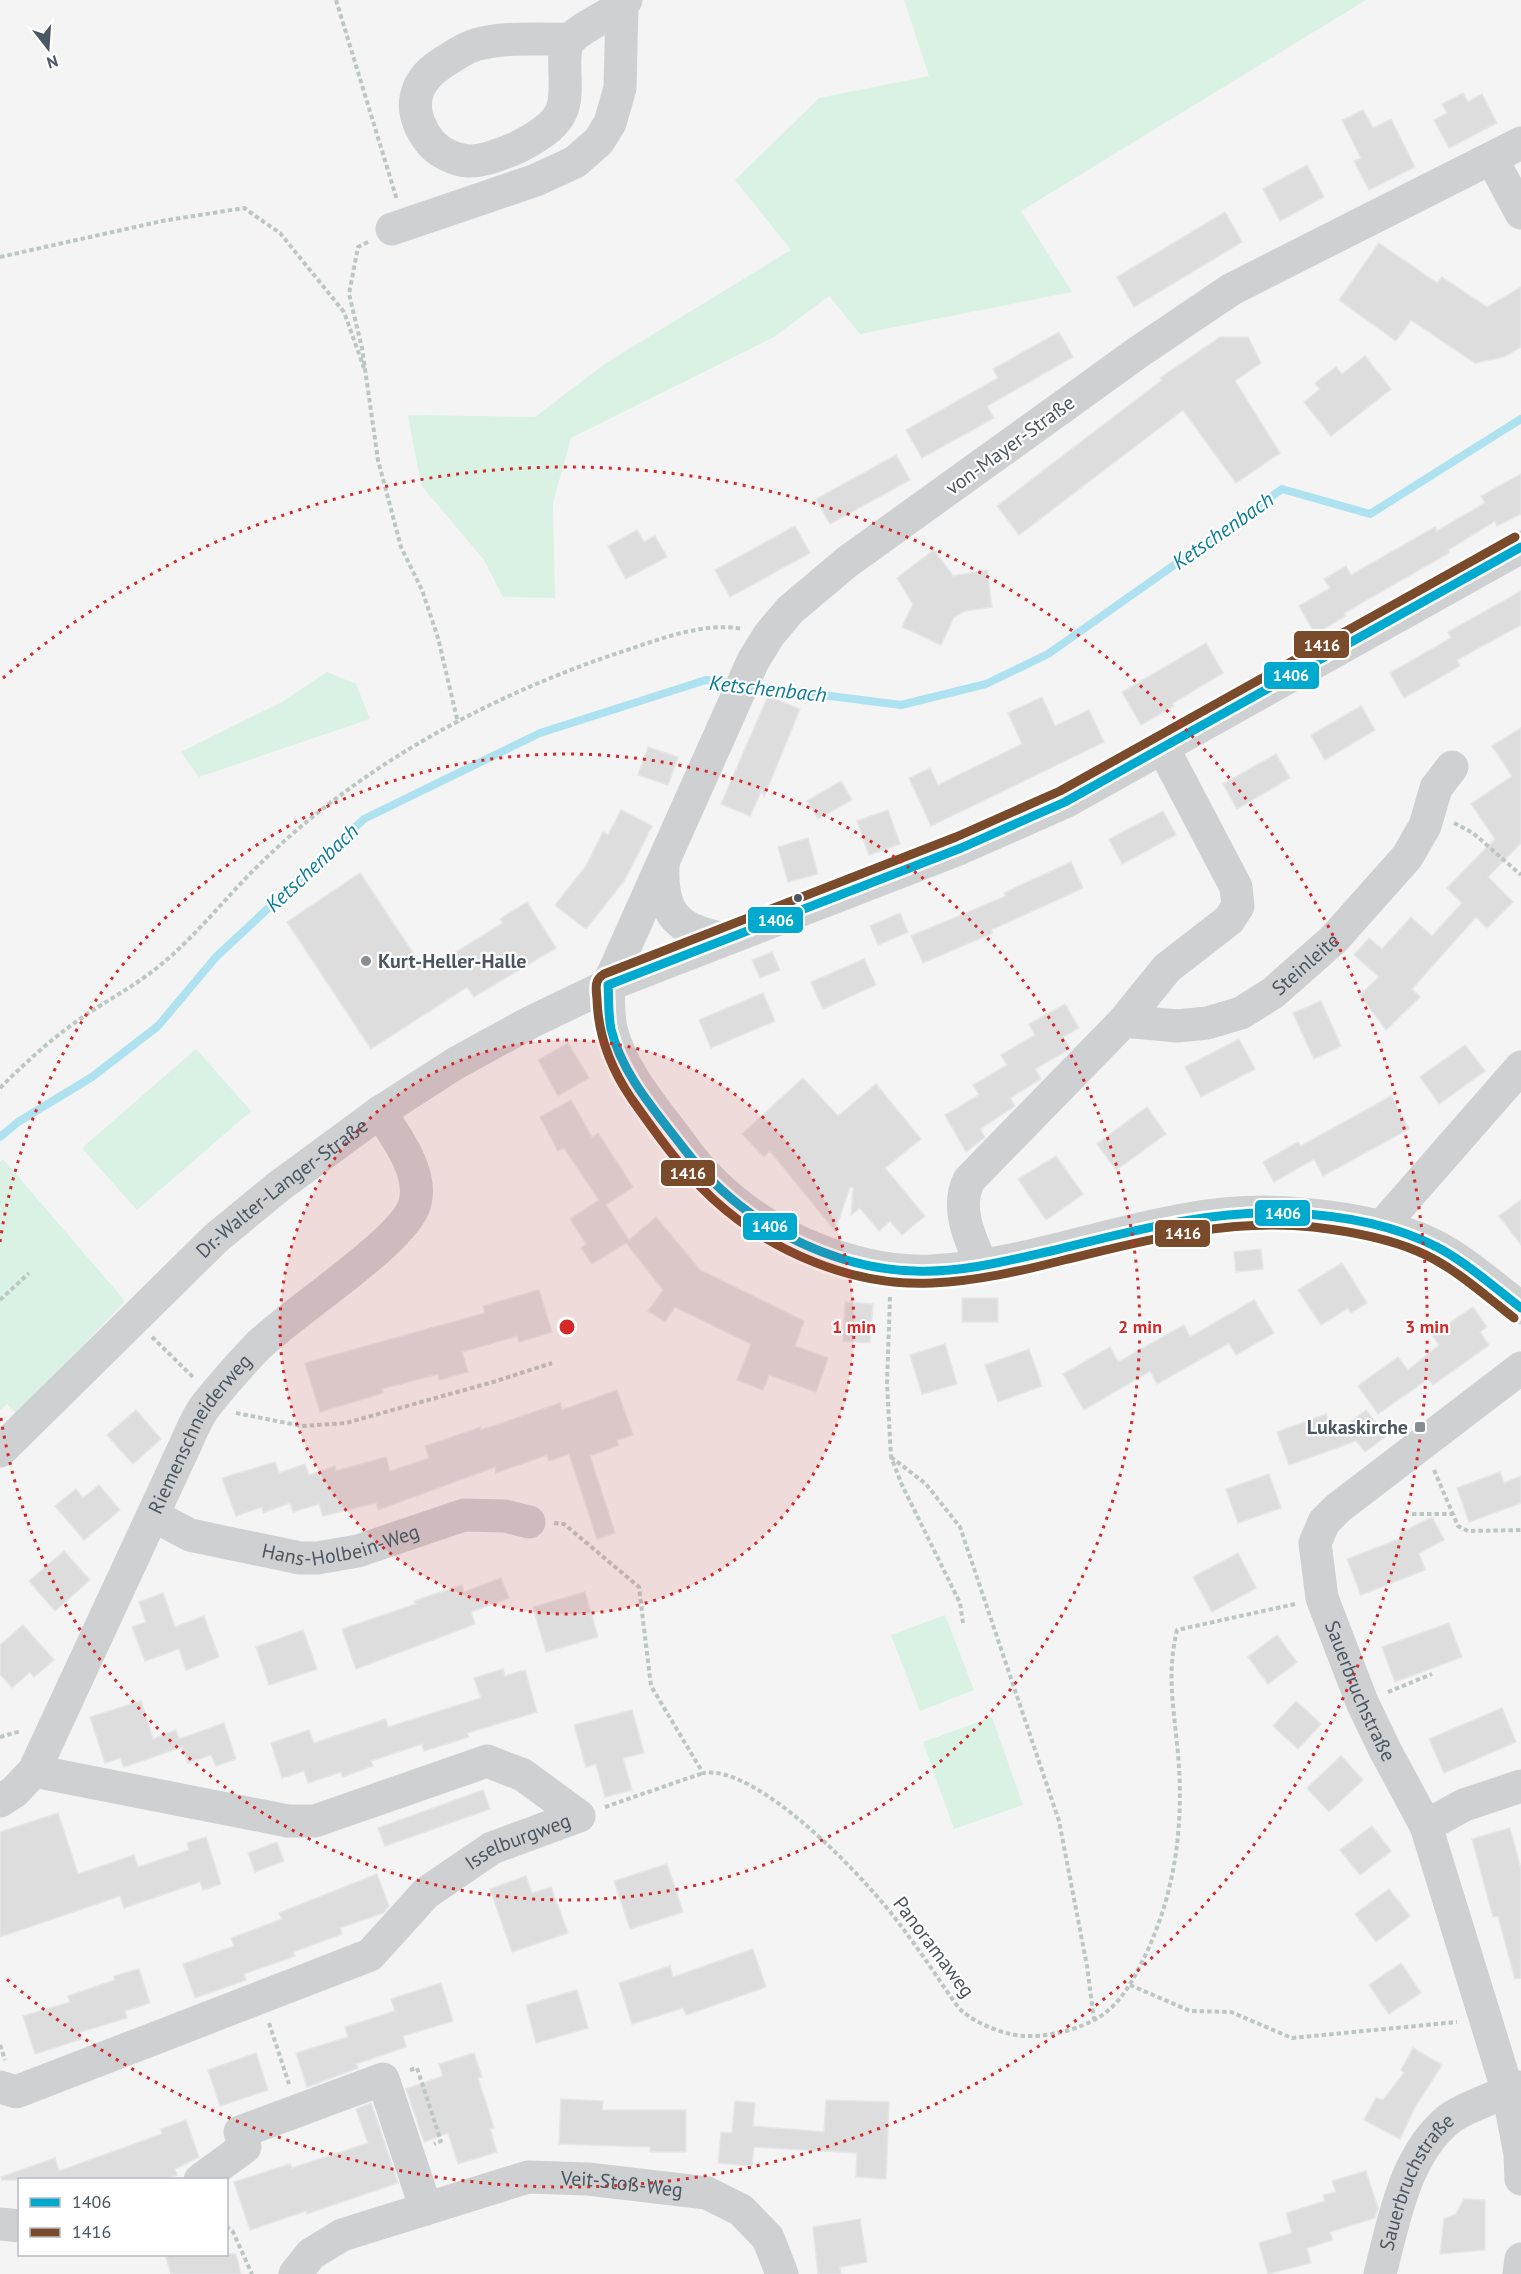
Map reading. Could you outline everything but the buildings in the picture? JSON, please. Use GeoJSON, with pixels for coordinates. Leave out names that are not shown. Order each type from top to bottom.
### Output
{"type":"FeatureCollection","features":[{"type":"Feature","properties":{"kind":"street"},"geometry":{"type":"LineString","coordinates":[[398,227],[536,180],[575,162],[599,141],[610,123],[620,88],[624,3]]}},
{"type":"Feature","properties":{"kind":"street"},"geometry":{"type":"LineString","coordinates":[[570,39],[500,40],[472,45],[431,70],[420,86],[416,99],[417,118],[423,134],[442,152],[467,161],[490,158],[542,134],[562,111],[567,77],[564,52],[570,39],[624,3]]}},
{"type":"Feature","properties":{"kind":"street","name":"von-Mayer-Straße"},"geometry":{"type":"LineString","coordinates":[[608,985],[738,694],[761,648],[790,610],[847,562],[1140,351],[1232,289],[1521,143]]}},
{"type":"Feature","properties":{"kind":"street"},"geometry":{"type":"LineString","coordinates":[[1492,159],[1521,213]]}},
{"type":"Feature","properties":{"kind":"street","name":"Dr.-Walter-Langer-Straße"},"geometry":{"type":"LineString","coordinates":[[0,1451],[216,1238],[278,1187],[380,1112],[494,1041],[608,985],[1004,830],[1065,802],[1521,547]]}},
{"type":"Feature","properties":{"kind":"street"},"geometry":{"type":"LineString","coordinates":[[982,1264],[965,1224],[965,1188],[969,1180],[1124,1021],[1167,968],[1229,920],[1238,906],[1236,887],[1163,748]]}},
{"type":"Feature","properties":{"kind":"street","name":"Steinleite"},"geometry":{"type":"LineString","coordinates":[[1124,1021],[1177,1026],[1207,1023],[1241,1012],[1273,993],[1334,939],[1407,857],[1425,826],[1436,788],[1452,767]]}},
{"type":"Feature","properties":{"kind":"street","name":"von-Mayer-Straße"},"geometry":{"type":"LineString","coordinates":[[663,866],[662,888],[670,911],[677,922],[701,935],[726,939]]}},
{"type":"Feature","properties":{"kind":"street"},"geometry":{"type":"LineString","coordinates":[[608,985],[611,1029],[629,1072],[691,1159],[730,1200],[773,1229],[820,1252],[891,1269],[931,1271],[982,1264],[1186,1220],[1286,1213],[1381,1227],[1435,1246],[1521,1308]]}},
{"type":"Feature","properties":{"kind":"street"},"geometry":{"type":"LineString","coordinates":[[1381,1227],[1521,1067]]}},
{"type":"Feature","properties":{"kind":"street","name":"Riemenschneiderweg"},"geometry":{"type":"LineString","coordinates":[[0,1801],[15,1792],[34,1771],[206,1404],[256,1347],[394,1234],[413,1211],[417,1192],[415,1176],[402,1148],[380,1112]]}},
{"type":"Feature","properties":{"kind":"street","name":"Sauerbruchstraße"},"geometry":{"type":"LineString","coordinates":[[1521,1368],[1324,1521],[1316,1543],[1322,1598],[1362,1702],[1426,1826],[1485,2019],[1514,2090],[1521,2179]]}},
{"type":"Feature","properties":{"kind":"street","name":"Hans-Holbein-Weg"},"geometry":{"type":"LineString","coordinates":[[154,1516],[190,1535],[300,1558],[317,1558],[358,1551],[464,1515],[505,1516],[529,1522]]}},
{"type":"Feature","properties":{"kind":"street","name":"Isselburgweg"},"geometry":{"type":"LineString","coordinates":[[34,1771],[288,1821],[315,1821],[487,1761],[523,1775],[579,1816]]}},
{"type":"Feature","properties":{"kind":"street"},"geometry":{"type":"LineString","coordinates":[[1426,1826],[1464,1805],[1521,1786]]}},
{"type":"Feature","properties":{"kind":"street","name":"Isselburgweg"},"geometry":{"type":"LineString","coordinates":[[7,2079],[260,1997],[370,1955],[426,1893],[492,1848],[579,1816]]}},
{"type":"Feature","properties":{"kind":"street"},"geometry":{"type":"LineString","coordinates":[[203,2178],[245,2147],[240,2132],[383,2079],[426,2209]]}},
{"type":"Feature","properties":{"kind":"street","name":"Sauerbruchstraße"},"geometry":{"type":"LineString","coordinates":[[1380,2274],[1401,2195],[1419,2152],[1449,2119],[1514,2090]]}},
{"type":"Feature","properties":{"kind":"street","name":"Veit-Stoß-Weg"},"geometry":{"type":"LineString","coordinates":[[295,2274],[311,2254],[342,2235],[528,2177],[588,2179],[707,2193],[741,2210],[768,2238],[783,2274]]}},
{"type":"Feature","properties":{"kind":"street"},"geometry":{"type":"LineString","coordinates":[[0,2224],[18,2226]]}},
{"type":"Feature","properties":{"kind":"street"},"geometry":{"type":"LineString","coordinates":[[1519,2274],[1521,2259]]}},
{"type":"Feature","properties":{"kind":"path"},"geometry":{"type":"LineString","coordinates":[[336,0],[372,113],[398,227],[358,247],[349,294],[367,377],[378,460],[389,508],[401,547],[422,590],[438,638],[458,723]]}},
{"type":"Feature","properties":{"kind":"path"},"geometry":{"type":"LineString","coordinates":[[0,257],[162,221],[244,208],[280,233],[344,312],[367,377]]}},
{"type":"Feature","properties":{"kind":"path"},"geometry":{"type":"LineString","coordinates":[[0,1088],[37,1052],[72,1025],[159,967],[265,859],[336,799],[402,752],[570,669],[642,645],[702,630],[730,627],[761,648]]}},
{"type":"Feature","properties":{"kind":"path"},"geometry":{"type":"LineString","coordinates":[[1429,810],[1473,833],[1521,875]]}},
{"type":"Feature","properties":{"kind":"path"},"geometry":{"type":"LineString","coordinates":[[891,1269],[887,1383],[891,1457],[902,1485],[960,1603],[963,1623]]}},
{"type":"Feature","properties":{"kind":"path"},"geometry":{"type":"LineString","coordinates":[[0,1300],[29,1273]]}},
{"type":"Feature","properties":{"kind":"path"},"geometry":{"type":"LineString","coordinates":[[157,1342],[189,1375]]}},
{"type":"Feature","properties":{"kind":"path"},"geometry":{"type":"LineString","coordinates":[[206,1404],[250,1418],[302,1426],[346,1423],[552,1363]]}},
{"type":"Feature","properties":{"kind":"path"},"geometry":{"type":"LineString","coordinates":[[891,1457],[926,1484],[960,1527],[1059,1821],[1080,1921],[1094,2019]]}},
{"type":"Feature","properties":{"kind":"path"},"geometry":{"type":"LineString","coordinates":[[1434,1468],[1458,1526],[1468,1531],[1521,1530]]}},
{"type":"Feature","properties":{"kind":"path"},"geometry":{"type":"LineString","coordinates":[[1412,1514],[1453,1514]]}},
{"type":"Feature","properties":{"kind":"path"},"geometry":{"type":"LineString","coordinates":[[529,1522],[564,1524],[639,1587],[651,1686],[703,1773],[579,1816]]}},
{"type":"Feature","properties":{"kind":"path","name":"Panoramaweg"},"geometry":{"type":"LineString","coordinates":[[703,1773],[716,1771],[752,1785],[805,1824],[871,1889],[899,1923],[962,2012],[978,2022],[1027,2037],[1064,2032],[1112,2008],[1130,1985],[1146,1953],[1161,1914],[1176,1864],[1181,1823],[1178,1745],[1170,1695],[1172,1653],[1177,1630],[1322,1598]]}},
{"type":"Feature","properties":{"kind":"path"},"geometry":{"type":"LineString","coordinates":[[1362,1702],[1432,1674]]}},
{"type":"Feature","properties":{"kind":"path"},"geometry":{"type":"LineString","coordinates":[[1130,1985],[1190,2011],[1231,2012],[1292,2038],[1485,2019]]}},
{"type":"Feature","properties":{"kind":"path"},"geometry":{"type":"LineString","coordinates":[[260,1997],[297,2109]]}},
{"type":"Feature","properties":{"kind":"path"},"geometry":{"type":"LineString","coordinates":[[0,2045],[7,2079]]}},
{"type":"Feature","properties":{"kind":"path"},"geometry":{"type":"LineString","coordinates":[[228,2228],[233,2232],[252,2274]]}},
{"type":"Feature","properties":{"kind":"green space"},"geometry":{"type":"Polygon","coordinates":[[[904,0],[1366,0],[1021,211],[1072,292],[860,334],[829,296],[774,337],[571,438],[553,503],[555,598],[503,597],[484,560],[421,485],[408,415],[535,417],[606,363],[791,250],[735,180],[819,98],[929,76],[904,0]]]}},
{"type":"Feature","properties":{"kind":"green space"},"geometry":{"type":"Polygon","coordinates":[[[327,672],[356,684],[370,719],[199,777],[181,752],[282,702],[327,672]]]}},
{"type":"Feature","properties":{"kind":"green space"},"geometry":{"type":"Polygon","coordinates":[[[196,1049],[251,1111],[137,1210],[82,1148],[196,1049]]]}},
{"type":"Feature","properties":{"kind":"green space"},"geometry":{"type":"Polygon","coordinates":[[[3,1159],[125,1301],[17,1414],[7,1404],[0,1410],[0,1162],[3,1159]]]}},
{"type":"Feature","properties":{"kind":"green space"},"geometry":{"type":"Polygon","coordinates":[[[945,1615],[974,1690],[920,1711],[891,1635],[945,1615]]]}},
{"type":"Feature","properties":{"kind":"green space"},"geometry":{"type":"Polygon","coordinates":[[[992,1717],[1023,1805],[954,1829],[923,1742],[992,1717]]]}},
{"type":"Feature","properties":{"kind":"waterway","name":"Ketschenbach"},"geometry":{"type":"LineString","coordinates":[[751,686],[901,705],[986,684],[1048,654],[1282,489],[1370,514],[1521,419]]}},
{"type":"Feature","properties":{"kind":"waterway","name":"Ketschenbach"},"geometry":{"type":"LineString","coordinates":[[0,1137],[18,1122],[92,1077],[158,1026],[216,957],[364,819],[540,733],[706,680],[733,683]]}},
{"type":"Feature","properties":{"kind":"transit line","name":"1416"},"geometry":{"type":"LineString","coordinates":[[1514,1318],[1455,1272],[1417,1251],[1366,1235],[1313,1227],[1281,1225],[1218,1228],[1157,1238],[1015,1272],[949,1282],[902,1283],[872,1279],[814,1262],[759,1234],[735,1217],[701,1187],[669,1150],[631,1098],[611,1063],[600,1026],[596,988],[597,982],[604,974],[956,837],[1060,791],[1515,537]]}},
{"type":"Feature","properties":{"kind":"transit line","name":"1406"},"geometry":{"type":"LineString","coordinates":[[1521,547],[1065,802],[961,848],[608,985],[611,1029],[616,1046],[632,1078],[663,1122],[719,1188],[745,1210],[774,1229],[819,1251],[883,1268],[949,1270],[1000,1262],[1198,1219],[1257,1213],[1307,1214],[1364,1222],[1420,1239],[1459,1260],[1521,1308]]}},
{"type":"Feature","properties":{"kind":"place","name":"Kurt-Heller-Halle"},"geometry":{"type":"Point","coordinates":[366,961]}},
{"type":"Feature","properties":{"kind":"place","name":"Lukaskirche"},"geometry":{"type":"Point","coordinates":[1420,1427]}}]}
